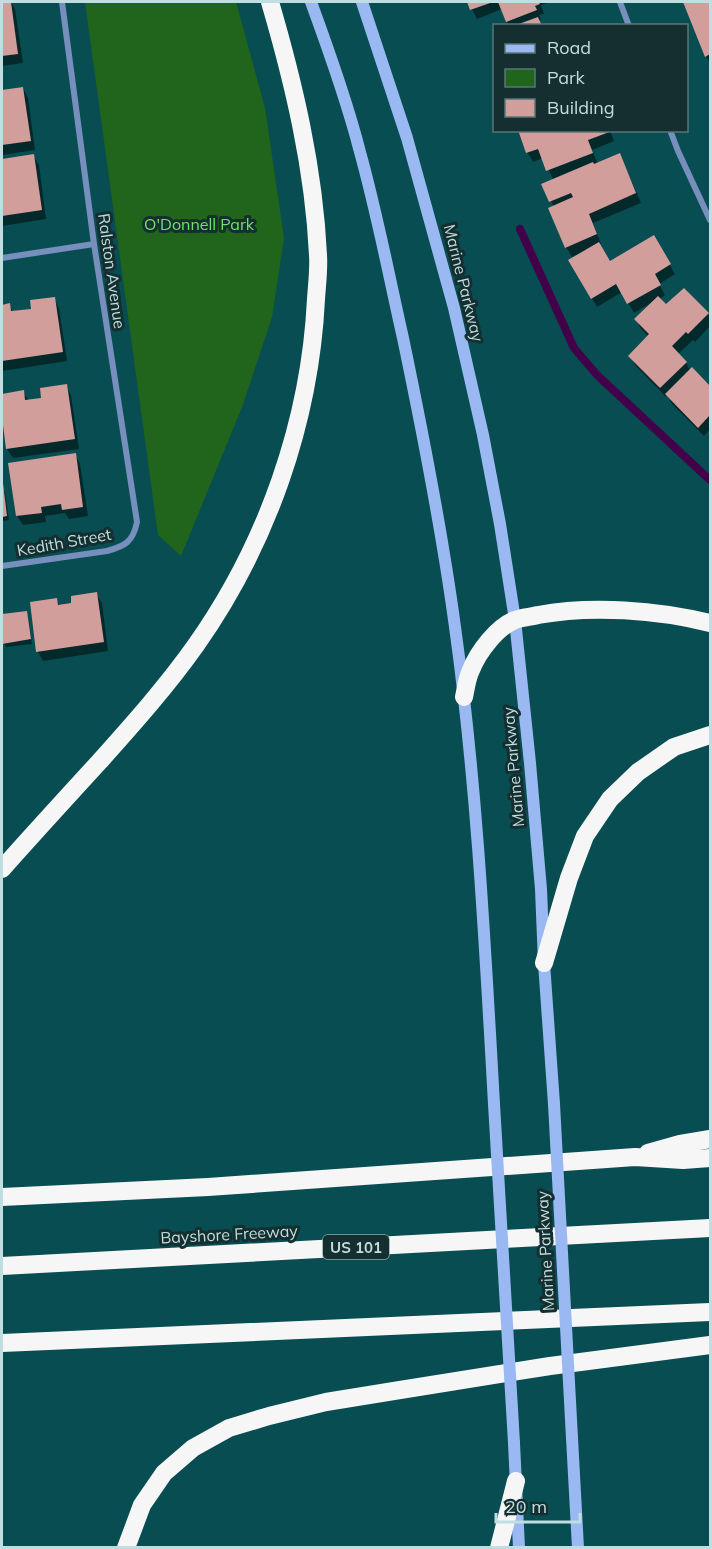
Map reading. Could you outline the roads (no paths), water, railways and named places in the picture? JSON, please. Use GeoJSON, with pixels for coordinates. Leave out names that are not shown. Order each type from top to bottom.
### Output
{"type":"FeatureCollection","features":[{"type":"Feature","properties":{"kind":"highway"},"geometry":{"type":"LineString","coordinates":[[2,869],[128,730],[165,687],[197,644],[224,601],[249,554],[273,500],[292,444],[307,381],[315,318],[318,256],[312,194],[302,131],[270,2]]}},
{"type":"Feature","properties":{"kind":"highway"},"geometry":{"type":"LineString","coordinates":[[464,696],[471,670],[482,650],[496,633],[515,620],[562,611],[610,610],[654,613],[711,622]]}},
{"type":"Feature","properties":{"kind":"highway"},"geometry":{"type":"LineString","coordinates":[[544,963],[569,878],[585,836],[610,799],[638,772],[674,747],[711,735]]}},
{"type":"Feature","properties":{"kind":"highway"},"geometry":{"type":"LineString","coordinates":[[635,1157],[680,1144],[711,1139]]}},
{"type":"Feature","properties":{"kind":"highway"},"geometry":{"type":"LineString","coordinates":[[2,1197],[220,1187],[635,1157],[683,1160],[711,1158]]}},
{"type":"Feature","properties":{"kind":"highway","name":"Bayshore Freeway"},"geometry":{"type":"LineString","coordinates":[[2,1266],[711,1228]]}},
{"type":"Feature","properties":{"kind":"highway"},"geometry":{"type":"LineString","coordinates":[[2,1343],[711,1312]]}},
{"type":"Feature","properties":{"kind":"highway"},"geometry":{"type":"LineString","coordinates":[[126,1548],[142,1505],[164,1473],[193,1448],[229,1428],[315,1405],[400,1390],[550,1366],[711,1345]]}},
{"type":"Feature","properties":{"kind":"highway"},"geometry":{"type":"LineString","coordinates":[[499,1548],[516,1481]]}},
{"type":"Feature","properties":{"kind":"main road"},"geometry":{"type":"LineString","coordinates":[[311,2],[360,151],[380,230],[430,476],[455,626],[464,696],[480,874],[519,1548]]}},
{"type":"Feature","properties":{"kind":"main road","name":"Marine Parkway"},"geometry":{"type":"LineString","coordinates":[[362,2],[407,138],[454,308],[485,447],[515,620],[541,889],[578,1548]]}},
{"type":"Feature","properties":{"kind":"street","name":"Ralston Avenue"},"geometry":{"type":"LineString","coordinates":[[62,2],[94,244],[137,522],[135,533],[129,541]]}},
{"type":"Feature","properties":{"kind":"street"},"geometry":{"type":"LineString","coordinates":[[620,2],[628,24]]}},
{"type":"Feature","properties":{"kind":"street"},"geometry":{"type":"LineString","coordinates":[[671,132],[711,220]]}},
{"type":"Feature","properties":{"kind":"street"},"geometry":{"type":"LineString","coordinates":[[2,258],[94,244]]}},
{"type":"Feature","properties":{"kind":"street","name":"Kedith Street"},"geometry":{"type":"LineString","coordinates":[[2,567],[107,551],[118,548],[129,541]]}},
{"type":"Feature","properties":{"kind":"waterway"},"geometry":{"type":"LineString","coordinates":[[520,229],[574,348],[597,375],[710,480]]}},
{"type":"Feature","properties":{"kind":"park label","name":"O'Donnell Park"},"geometry":{"type":"Point","coordinates":[199,224]}}]}
